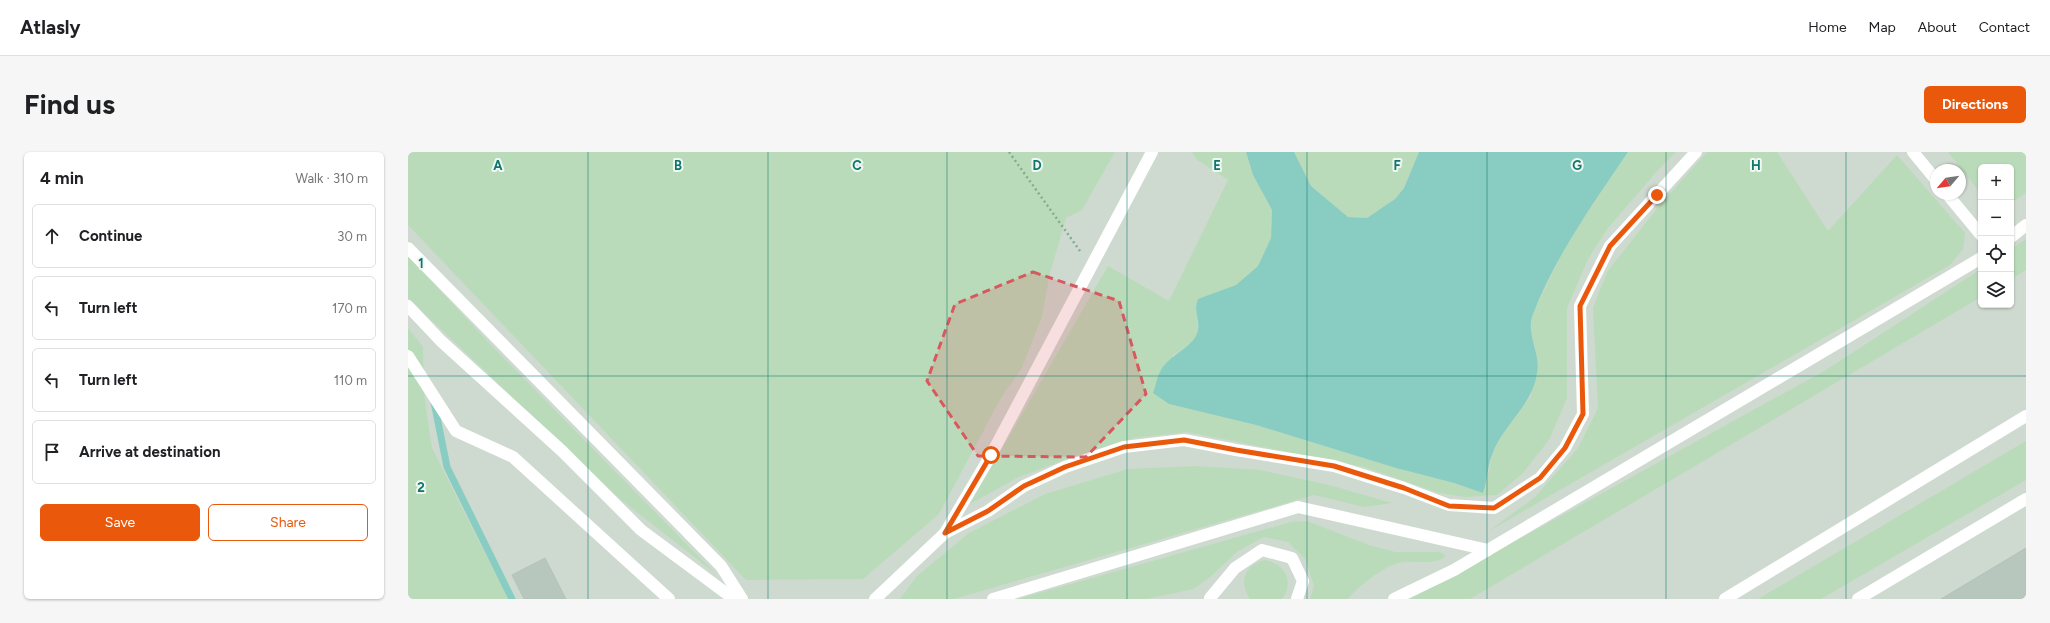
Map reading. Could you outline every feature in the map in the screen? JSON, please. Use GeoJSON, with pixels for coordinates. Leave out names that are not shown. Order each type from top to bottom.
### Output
{"type":"FeatureCollection","features":[{"type":"Feature","properties":{"kind":"lane"},"geometry":{"type":"LineString","coordinates":[[875,599],[945,533],[991,455],[1152,152]]}},
{"type":"Feature","properties":{"kind":"lane"},"geometry":{"type":"LineString","coordinates":[[945,533],[988,511],[1024,486],[1065,467],[1124,447],[1184,440],[1334,466],[1404,488],[1449,506],[1494,508],[1540,478],[1565,448],[1583,414],[1580,306],[1610,246],[1696,152]]}},
{"type":"Feature","properties":{"kind":"lane"},"geometry":{"type":"LineString","coordinates":[[1912,152],[1930,173]]}},
{"type":"Feature","properties":{"kind":"lane"},"geometry":{"type":"LineString","coordinates":[[1952,200],[1978,231]]}},
{"type":"Feature","properties":{"kind":"lane"},"geometry":{"type":"LineString","coordinates":[[2014,234],[2026,225]]}},
{"type":"Feature","properties":{"kind":"lane"},"geometry":{"type":"LineString","coordinates":[[408,248],[721,566],[742,599]]}},
{"type":"Feature","properties":{"kind":"lane"},"geometry":{"type":"LineString","coordinates":[[1394,599],[1454,570],[1753,395],[1978,260]]}},
{"type":"Feature","properties":{"kind":"lane"},"geometry":{"type":"LineString","coordinates":[[408,306],[442,341],[556,446],[641,530],[734,599]]}},
{"type":"Feature","properties":{"kind":"lane"},"geometry":{"type":"LineString","coordinates":[[408,356],[456,431],[513,457],[663,597]]}},
{"type":"Feature","properties":{"kind":"lane"},"geometry":{"type":"LineString","coordinates":[[1725,599],[2026,416]]}},
{"type":"Feature","properties":{"kind":"lane"},"geometry":{"type":"LineString","coordinates":[[1858,599],[2026,499]]}},
{"type":"Feature","properties":{"kind":"lane"},"geometry":{"type":"LineString","coordinates":[[993,599],[1298,507],[1488,550]]}},
{"type":"Feature","properties":{"kind":"lane"},"geometry":{"type":"LineString","coordinates":[[1209,599],[1235,568],[1262,550],[1292,558],[1302,581],[1296,599]]}},
{"type":"Feature","properties":{"kind":"path"},"geometry":{"type":"LineString","coordinates":[[1009,152],[1091,266]]}},
{"type":"Feature","properties":{"kind":"highlighted area"},"geometry":{"type":"Polygon","coordinates":[[[1033,272],[1119,301],[1146,394],[1086,457],[978,456],[927,381],[955,304],[1033,272]]]}},
{"type":"Feature","properties":{"kind":"shaded area"},"geometry":{"type":"Polygon","coordinates":[[[408,152],[2026,152],[2026,599],[408,599],[408,152]]]}},
{"type":"Feature","properties":{"kind":"green space"},"geometry":{"type":"Polygon","coordinates":[[[408,152],[1115,152],[1082,210],[1066,218],[1050,273],[1042,317],[1022,368],[1001,398],[939,514],[863,579],[746,580],[408,225],[408,152]]]}},
{"type":"Feature","properties":{"kind":"green space"},"geometry":{"type":"Polygon","coordinates":[[[1192,152],[1246,152],[1253,175],[1272,210],[1271,238],[1258,266],[1236,285],[1198,300],[1196,310],[1198,328],[1196,337],[1185,348],[1173,355],[1169,404],[1256,425],[1396,468],[1454,483],[1483,493],[1492,455],[1502,434],[1531,396],[1536,350],[1530,333],[1532,315],[1567,243],[1628,152],[1676,152],[1659,169],[1608,228],[1588,259],[1567,308],[1567,398],[1549,440],[1523,473],[1497,495],[1465,497],[1439,493],[1364,467],[1187,432],[1134,438],[1067,459],[1019,477],[970,504],[1108,266],[1169,301],[1228,180],[1196,159],[1192,152]]]}},
{"type":"Feature","properties":{"kind":"green space"},"geometry":{"type":"Polygon","coordinates":[[[1294,152],[1419,152],[1404,188],[1395,199],[1367,218],[1348,217],[1311,186],[1294,152]]]}},
{"type":"Feature","properties":{"kind":"green space"},"geometry":{"type":"Polygon","coordinates":[[[1707,152],[1777,152],[1828,231],[1897,155],[1930,193],[1930,200],[1936,200],[1965,233],[1963,249],[1950,265],[1489,531],[1535,497],[1578,448],[1598,408],[1593,308],[1607,272],[1659,206],[1707,152]]]}},
{"type":"Feature","properties":{"kind":"green space"},"geometry":{"type":"Polygon","coordinates":[[[1948,152],[2026,152],[2026,193],[2014,201],[2014,164],[1978,164],[1978,190],[1966,175],[1966,164],[1957,164],[1948,152]]]}},
{"type":"Feature","properties":{"kind":"green space"},"geometry":{"type":"Polygon","coordinates":[[[2026,239],[2026,270],[2014,277],[2014,272],[2014,247],[2026,239]]]}},
{"type":"Feature","properties":{"kind":"green space"},"geometry":{"type":"Polygon","coordinates":[[[408,256],[493,347],[716,574],[620,499],[408,298],[408,256]]]}},
{"type":"Feature","properties":{"kind":"green space"},"geometry":{"type":"Polygon","coordinates":[[[1978,271],[1978,299],[1470,599],[1410,599],[1826,370],[1978,271]]]}},
{"type":"Feature","properties":{"kind":"green space"},"geometry":{"type":"Polygon","coordinates":[[[408,328],[423,347],[424,394],[432,448],[508,599],[408,599],[408,328]]]}},
{"type":"Feature","properties":{"kind":"green space"},"geometry":{"type":"Polygon","coordinates":[[[2026,441],[2026,480],[1821,599],[1758,599],[2026,441]]]}},
{"type":"Feature","properties":{"kind":"green space"},"geometry":{"type":"Polygon","coordinates":[[[1196,466],[1260,470],[1329,485],[1392,503],[1364,507],[1314,495],[954,599],[900,599],[917,576],[969,533],[1045,494],[1128,469],[1196,466]]]}},
{"type":"Feature","properties":{"kind":"green space"},"geometry":{"type":"Polygon","coordinates":[[[1307,521],[1369,545],[1395,552],[1440,552],[1446,556],[1429,562],[1404,562],[1392,565],[1371,578],[1348,599],[1310,599],[1314,586],[1305,559],[1288,542],[1264,537],[1238,551],[1210,577],[1194,589],[1146,599],[1018,599],[1291,522],[1307,521]]]}},
{"type":"Feature","properties":{"kind":"green space"},"geometry":{"type":"Polygon","coordinates":[[[1265,560],[1278,565],[1286,575],[1288,586],[1282,599],[1250,599],[1246,593],[1244,580],[1248,570],[1258,562],[1265,560]]]}},
{"type":"Feature","properties":{"kind":"water"},"geometry":{"type":"Polygon","coordinates":[[[1246,152],[1294,152],[1311,186],[1348,217],[1367,218],[1395,199],[1404,188],[1419,152],[1628,152],[1576,230],[1542,292],[1531,321],[1532,336],[1538,365],[1534,385],[1523,406],[1497,444],[1490,460],[1483,493],[1454,483],[1396,468],[1256,425],[1169,404],[1153,393],[1158,375],[1165,364],[1187,346],[1196,336],[1198,330],[1196,308],[1198,299],[1236,285],[1258,266],[1271,238],[1272,210],[1253,175],[1246,152]]]}},
{"type":"Feature","properties":{"kind":"building"},"geometry":{"type":"Polygon","coordinates":[[[2026,548],[2026,599],[1941,599],[2026,548]]]}},
{"type":"Feature","properties":{"kind":"building"},"geometry":{"type":"Polygon","coordinates":[[[545,558],[566,599],[524,599],[512,575],[545,558]]]}},
{"type":"Feature","properties":{"kind":"waterway"},"geometry":{"type":"LineString","coordinates":[[434,402],[447,467],[512,599]]}},
{"type":"Feature","properties":{"kind":"route"},"geometry":{"type":"LineString","coordinates":[[991,455],[945,533],[988,511],[1024,486],[1065,467],[1124,447],[1184,440],[1334,466],[1404,488],[1449,506],[1494,508],[1540,478],[1565,448],[1583,414],[1580,306],[1610,246],[1657,195]]}}]}
